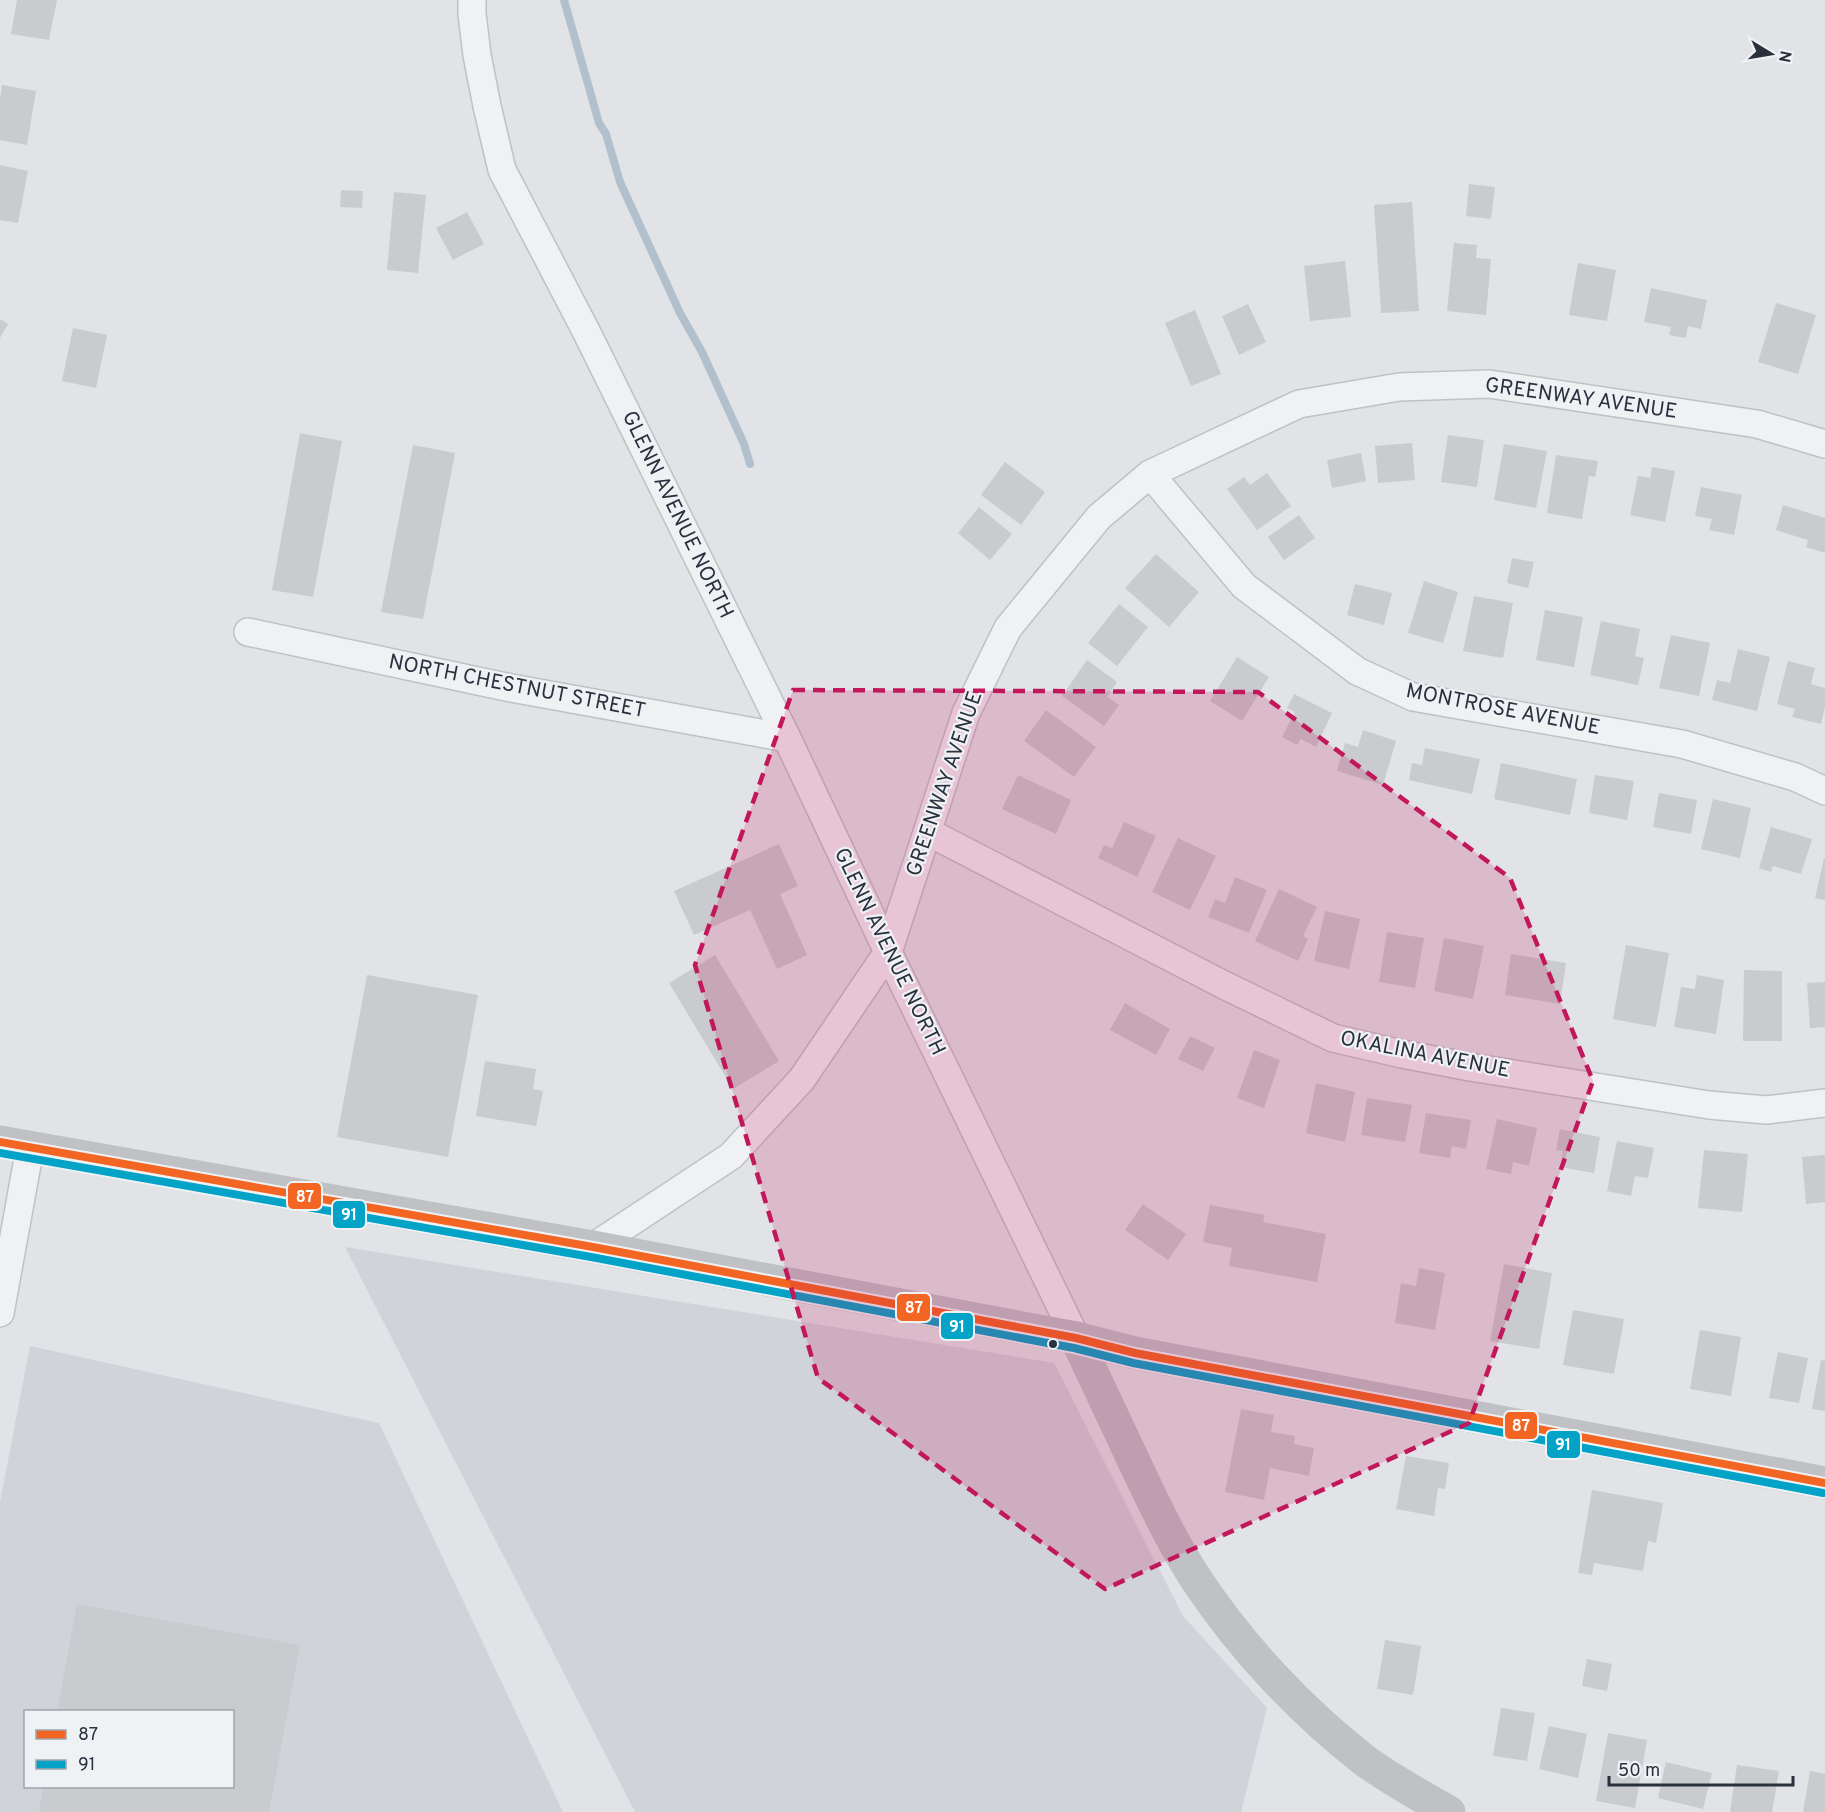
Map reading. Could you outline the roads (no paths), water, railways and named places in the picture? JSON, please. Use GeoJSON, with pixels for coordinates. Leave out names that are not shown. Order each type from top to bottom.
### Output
{"type":"FeatureCollection","features":[{"type":"Feature","properties":{"kind":"main road"},"geometry":{"type":"LineString","coordinates":[[15,1145],[593,1247],[1076,1338],[1146,1355],[1825,1483]]}},
{"type":"Feature","properties":{"kind":"main road","name":"GLENN AVENUE NORTH"},"geometry":{"type":"LineString","coordinates":[[1076,1338],[1163,1521],[1197,1580],[1229,1626],[1274,1677],[1331,1732],[1366,1761],[1449,1812]]}},
{"type":"Feature","properties":{"kind":"street","name":"GLENN AVENUE NORTH"},"geometry":{"type":"LineString","coordinates":[[472,0],[479,66],[502,170],[586,331],[787,738],[888,952],[1076,1338]]}},
{"type":"Feature","properties":{"kind":"street","name":"GREENWAY AVENUE"},"geometry":{"type":"LineString","coordinates":[[593,1247],[731,1156],[802,1078],[888,952],[966,713],[1008,628],[1099,517],[1150,474],[1299,405],[1399,387],[1489,384],[1757,424],[1825,444]]}},
{"type":"Feature","properties":{"kind":"street","name":"MONTROSE AVENUE"},"geometry":{"type":"LineString","coordinates":[[1150,474],[1244,586],[1357,671],[1413,697],[1682,744],[1795,777],[1825,791]]}},
{"type":"Feature","properties":{"kind":"street","name":"NORTH CHESTNUT STREET"},"geometry":{"type":"LineString","coordinates":[[248,632],[511,688],[787,738]]}},
{"type":"Feature","properties":{"kind":"street","name":"OKALINA AVENUE"},"geometry":{"type":"LineString","coordinates":[[927,832],[1213,980],[1333,1038],[1470,1067],[1709,1104],[1766,1110],[1825,1103]]}},
{"type":"Feature","properties":{"kind":"street"},"geometry":{"type":"LineString","coordinates":[[0,1313],[15,1145]]}},
{"type":"Feature","properties":{"kind":"waterway"},"geometry":{"type":"LineString","coordinates":[[564,0],[599,123],[606,134],[620,182],[680,313],[702,352],[744,444],[750,464]]}}]}
